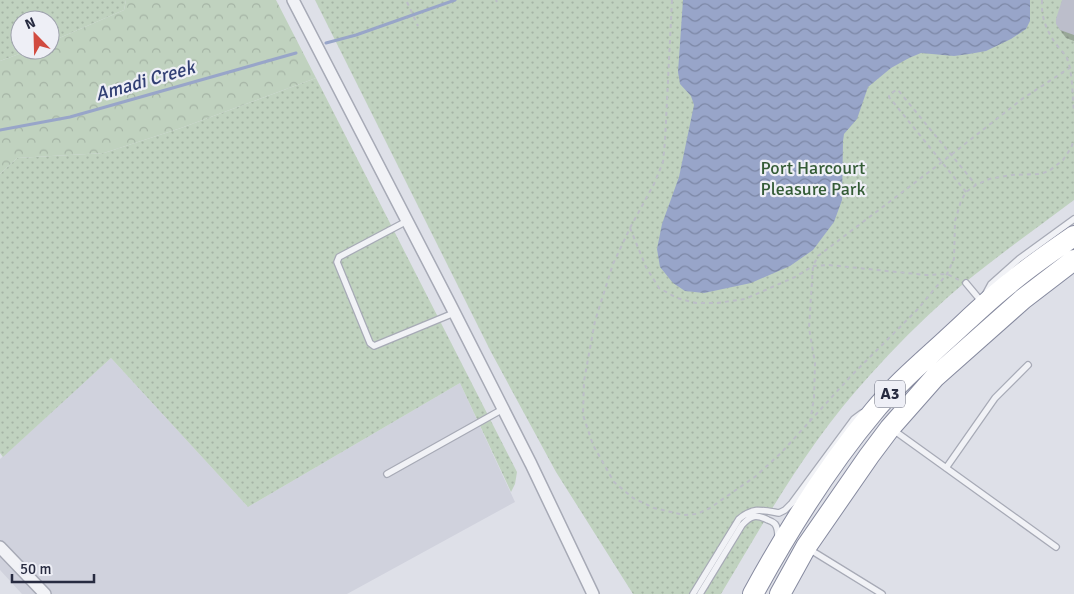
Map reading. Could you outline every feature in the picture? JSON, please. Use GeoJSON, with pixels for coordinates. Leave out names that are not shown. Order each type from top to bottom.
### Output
{"type":"FeatureCollection","features":[{"type":"Feature","properties":{"kind":"highway","name":"A3"},"geometry":{"type":"LineString","coordinates":[[753,594],[817,487],[847,445],[878,407],[916,367],[1010,282],[1074,236]]}},
{"type":"Feature","properties":{"kind":"highway","name":"A3"},"geometry":{"type":"LineString","coordinates":[[780,594],[806,547],[890,428],[935,377],[1023,299],[1074,260]]}},
{"type":"Feature","properties":{"kind":"street"},"geometry":{"type":"LineString","coordinates":[[292,0],[408,221],[503,409],[593,594]]}},
{"type":"Feature","properties":{"kind":"street"},"geometry":{"type":"LineString","coordinates":[[0,547],[45,594]]}},
{"type":"Feature","properties":{"kind":"lane"},"geometry":{"type":"LineString","coordinates":[[984,305],[984,294],[991,284],[1019,259],[1074,219]]}},
{"type":"Feature","properties":{"kind":"lane"},"geometry":{"type":"LineString","coordinates":[[408,221],[339,257],[336,262],[370,343],[374,346],[454,313]]}},
{"type":"Feature","properties":{"kind":"lane"},"geometry":{"type":"LineString","coordinates":[[966,283],[984,305]]}},
{"type":"Feature","properties":{"kind":"lane"},"geometry":{"type":"LineString","coordinates":[[946,468],[995,398],[1028,365]]}},
{"type":"Feature","properties":{"kind":"lane"},"geometry":{"type":"LineString","coordinates":[[692,594],[739,519],[753,510],[779,513],[785,510],[854,420],[863,412],[878,407]]}},
{"type":"Feature","properties":{"kind":"lane"},"geometry":{"type":"LineString","coordinates":[[387,474],[503,409]]}},
{"type":"Feature","properties":{"kind":"lane"},"geometry":{"type":"LineString","coordinates":[[890,428],[1056,547]]}},
{"type":"Feature","properties":{"kind":"lane"},"geometry":{"type":"LineString","coordinates":[[700,594],[742,524],[748,519],[754,516],[761,516],[774,523],[778,535],[776,553]]}},
{"type":"Feature","properties":{"kind":"lane"},"geometry":{"type":"LineString","coordinates":[[806,547],[882,594]]}},
{"type":"Feature","properties":{"kind":"path"},"geometry":{"type":"LineString","coordinates":[[672,0],[663,162],[654,184],[613,264],[595,321],[584,381],[583,415],[592,446],[614,482],[633,498],[654,508],[684,515],[697,514],[710,508],[756,476],[781,453],[850,377],[917,310],[947,274],[954,259],[955,221],[966,192],[988,179],[1011,175],[1040,174],[1049,171],[1063,160],[1074,140]]}},
{"type":"Feature","properties":{"kind":"path"},"geometry":{"type":"LineString","coordinates":[[1042,0],[1044,23],[1048,32],[1066,56],[1070,68],[1074,111]]}},
{"type":"Feature","properties":{"kind":"path"},"geometry":{"type":"LineString","coordinates":[[407,2],[418,26]]}},
{"type":"Feature","properties":{"kind":"path"},"geometry":{"type":"LineString","coordinates":[[810,422],[814,398],[815,363],[809,328],[813,266],[818,256],[1022,99],[1074,65]]}},
{"type":"Feature","properties":{"kind":"path"},"geometry":{"type":"LineString","coordinates":[[966,192],[889,95],[898,90],[976,185]]}},
{"type":"Feature","properties":{"kind":"path"},"geometry":{"type":"LineString","coordinates":[[630,228],[646,267],[659,288],[676,298],[696,303],[717,303],[745,299],[796,277],[813,266],[829,265],[926,275],[947,274],[966,283]]}},
{"type":"Feature","properties":{"kind":"shaded area"},"geometry":{"type":"Polygon","coordinates":[[[111,358],[248,507],[460,383],[515,502],[347,594],[22,594],[0,570],[0,459],[111,358]]]}},
{"type":"Feature","properties":{"kind":"green space"},"geometry":{"type":"Polygon","coordinates":[[[0,0],[126,0],[124,10],[60,38],[60,10],[10,10],[10,57],[0,61],[0,0]]]}},
{"type":"Feature","properties":{"kind":"green space"},"geometry":{"type":"Polygon","coordinates":[[[126,0],[276,0],[316,78],[181,128],[104,153],[17,158],[0,174],[0,61],[10,57],[10,60],[60,60],[60,38],[124,10],[126,0]]]}},
{"type":"Feature","properties":{"kind":"green space","name":"Port Harcourt Pleasure Park"},"geometry":{"type":"Polygon","coordinates":[[[315,0],[1074,0],[1074,200],[963,284],[927,316],[870,375],[848,400],[808,453],[772,508],[721,594],[633,594],[556,472],[491,352],[315,0]]]}},
{"type":"Feature","properties":{"kind":"green space"},"geometry":{"type":"Polygon","coordinates":[[[316,78],[517,472],[515,484],[511,492],[460,383],[248,507],[111,358],[3,457],[0,453],[0,174],[17,158],[104,153],[181,128],[316,78]]]}},
{"type":"Feature","properties":{"kind":"water"},"geometry":{"type":"Polygon","coordinates":[[[683,0],[1030,0],[1030,21],[1026,29],[1011,39],[986,51],[954,56],[921,53],[891,68],[868,87],[857,119],[844,134],[842,200],[834,222],[813,250],[790,266],[751,283],[704,293],[685,291],[673,283],[660,267],[657,249],[662,224],[679,177],[694,105],[691,96],[680,84],[678,72],[683,0]]]}},
{"type":"Feature","properties":{"kind":"building"},"geometry":{"type":"Polygon","coordinates":[[[1062,0],[1074,0],[1074,35],[1060,30],[1056,24],[1062,0]]]}},
{"type":"Feature","properties":{"kind":"waterway","name":"Amadi Creek"},"geometry":{"type":"LineString","coordinates":[[326,43],[356,35],[455,0]]}},
{"type":"Feature","properties":{"kind":"waterway","name":"Amadi Creek"},"geometry":{"type":"LineString","coordinates":[[0,130],[70,117],[296,53]]}}]}
